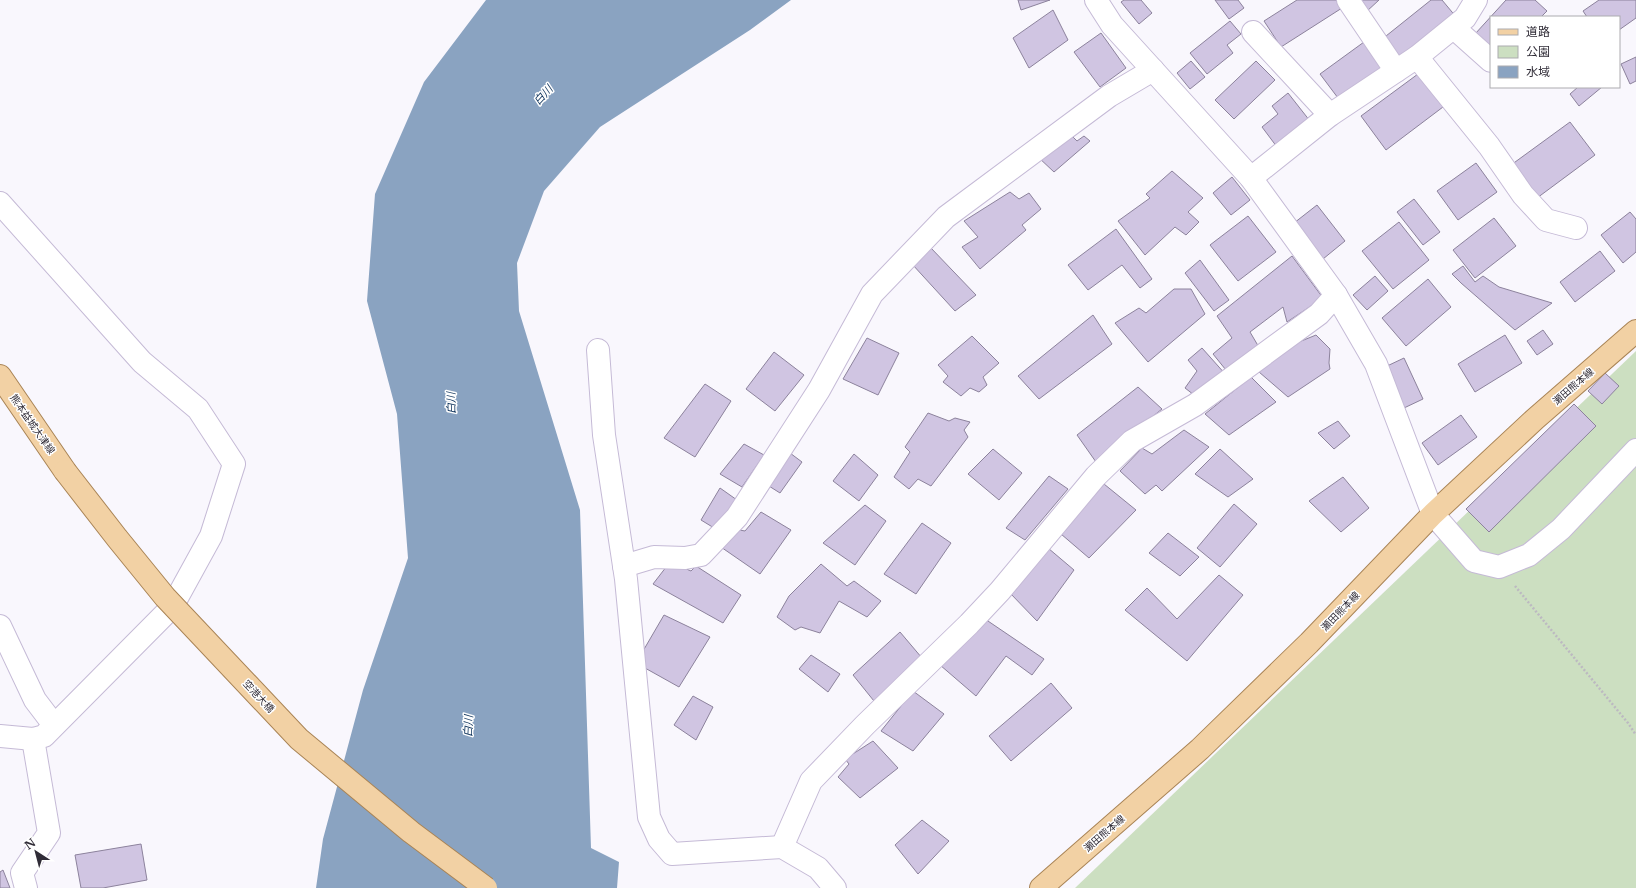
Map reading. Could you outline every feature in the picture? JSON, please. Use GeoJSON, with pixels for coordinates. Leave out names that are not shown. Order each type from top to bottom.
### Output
{"type":"FeatureCollection","features":[{"type":"Feature","properties":{"kind":"main road","name":"瀬田熊本線"},"geometry":{"type":"LineString","coordinates":[[1041,888],[1200,749],[1309,643],[1433,514],[1535,419],[1636,331]]}},
{"type":"Feature","properties":{"kind":"main road","name":"熊本益城大津線"},"geometry":{"type":"LineString","coordinates":[[0,376],[65,471]]}},
{"type":"Feature","properties":{"kind":"main road","name":"空港大橋"},"geometry":{"type":"LineString","coordinates":[[65,471],[165,597],[299,739],[411,832],[486,888]]}},
{"type":"Feature","properties":{"kind":"street"},"geometry":{"type":"LineString","coordinates":[[1096,0],[1112,25],[1251,178],[1336,295],[1376,364],[1433,514],[1474,560],[1499,567],[1529,555],[1561,529],[1636,450]]}},
{"type":"Feature","properties":{"kind":"street"},"geometry":{"type":"LineString","coordinates":[[1348,0],[1396,71]]}},
{"type":"Feature","properties":{"kind":"street"},"geometry":{"type":"LineString","coordinates":[[1251,178],[1330,115],[1417,57],[1454,28],[1465,18],[1476,0]]}},
{"type":"Feature","properties":{"kind":"street"},"geometry":{"type":"LineString","coordinates":[[1454,28],[1490,61]]}},
{"type":"Feature","properties":{"kind":"street"},"geometry":{"type":"LineString","coordinates":[[1253,32],[1330,115]]}},
{"type":"Feature","properties":{"kind":"street"},"geometry":{"type":"LineString","coordinates":[[1417,57],[1489,146],[1528,200],[1546,220],[1576,228]]}},
{"type":"Feature","properties":{"kind":"street"},"geometry":{"type":"LineString","coordinates":[[624,566],[654,557],[685,558],[701,555],[737,517],[819,390],[872,294],[946,217],[1109,96],[1153,70]]}},
{"type":"Feature","properties":{"kind":"street"},"geometry":{"type":"LineString","coordinates":[[0,203],[142,362],[198,408],[234,464],[211,536],[172,607],[44,736],[33,739],[0,736]]}},
{"type":"Feature","properties":{"kind":"street"},"geometry":{"type":"LineString","coordinates":[[782,848],[811,781],[865,725],[969,624],[1000,591],[1096,476],[1132,441],[1195,406],[1319,314],[1336,295]]}},
{"type":"Feature","properties":{"kind":"street"},"geometry":{"type":"LineString","coordinates":[[598,350],[604,435],[624,566],[649,817],[659,839],[672,854],[782,848],[818,868],[835,888]]}},
{"type":"Feature","properties":{"kind":"street"},"geometry":{"type":"LineString","coordinates":[[0,626],[35,700],[54,725]]}},
{"type":"Feature","properties":{"kind":"street"},"geometry":{"type":"LineString","coordinates":[[26,888],[22,873],[49,833],[33,739]]}},
{"type":"Feature","properties":{"kind":"path"},"geometry":{"type":"LineString","coordinates":[[1499,567],[1628,723],[1636,735]]}},
{"type":"Feature","properties":{"kind":"green space"},"geometry":{"type":"Polygon","coordinates":[[[1636,351],[1636,888],[1075,888],[1636,351]]]}},
{"type":"Feature","properties":{"kind":"water","name":"白川"},"geometry":{"type":"Polygon","coordinates":[[[486,0],[791,0],[750,30],[600,127],[544,191],[517,263],[519,311],[580,510],[591,848],[619,862],[617,888],[316,888],[323,839],[363,690],[408,558],[397,414],[367,301],[375,194],[424,82],[486,0]]]}},
{"type":"Feature","properties":{"kind":"building"},"geometry":{"type":"Polygon","coordinates":[[[1018,0],[1050,0],[1021,10],[1018,0]]]}},
{"type":"Feature","properties":{"kind":"building"},"geometry":{"type":"Polygon","coordinates":[[[1124,0],[1141,0],[1152,13],[1139,24],[1121,2],[1124,0]]]}},
{"type":"Feature","properties":{"kind":"building"},"geometry":{"type":"Polygon","coordinates":[[[1215,0],[1238,0],[1244,8],[1229,19],[1215,0]]]}},
{"type":"Feature","properties":{"kind":"building"},"geometry":{"type":"Polygon","coordinates":[[[1297,0],[1337,0],[1342,8],[1281,47],[1264,21],[1297,0]]]}},
{"type":"Feature","properties":{"kind":"building"},"geometry":{"type":"Polygon","coordinates":[[[1356,0],[1379,0],[1366,12],[1356,0]]]}},
{"type":"Feature","properties":{"kind":"building"},"geometry":{"type":"Polygon","coordinates":[[[1431,0],[1442,0],[1457,18],[1399,64],[1381,40],[1431,0]]]}},
{"type":"Feature","properties":{"kind":"building"},"geometry":{"type":"Polygon","coordinates":[[[1506,0],[1535,0],[1547,11],[1542,16],[1491,16],[1506,0]]]}},
{"type":"Feature","properties":{"kind":"building"},"geometry":{"type":"Polygon","coordinates":[[[1599,0],[1636,0],[1636,18],[1620,29],[1620,16],[1586,16],[1583,11],[1599,0]]]}},
{"type":"Feature","properties":{"kind":"building"},"geometry":{"type":"Polygon","coordinates":[[[1053,10],[1068,40],[1029,68],[1013,38],[1053,10]]]}},
{"type":"Feature","properties":{"kind":"building"},"geometry":{"type":"Polygon","coordinates":[[[1490,18],[1490,48],[1475,34],[1490,18]]]}},
{"type":"Feature","properties":{"kind":"building"},"geometry":{"type":"Polygon","coordinates":[[[1230,21],[1241,34],[1227,45],[1233,53],[1207,74],[1190,53],[1230,21]]]}},
{"type":"Feature","properties":{"kind":"building"},"geometry":{"type":"Polygon","coordinates":[[[1101,33],[1126,68],[1100,87],[1074,52],[1101,33]]]}},
{"type":"Feature","properties":{"kind":"building"},"geometry":{"type":"Polygon","coordinates":[[[1364,42],[1384,70],[1341,102],[1320,74],[1364,42]]]}},
{"type":"Feature","properties":{"kind":"building"},"geometry":{"type":"Polygon","coordinates":[[[1636,57],[1636,81],[1630,84],[1621,64],[1636,57]]]}},
{"type":"Feature","properties":{"kind":"building"},"geometry":{"type":"Polygon","coordinates":[[[1191,61],[1205,77],[1190,89],[1177,73],[1191,61]]]}},
{"type":"Feature","properties":{"kind":"building"},"geometry":{"type":"Polygon","coordinates":[[[1256,61],[1275,80],[1234,119],[1215,100],[1256,61]]]}},
{"type":"Feature","properties":{"kind":"building"},"geometry":{"type":"Polygon","coordinates":[[[1418,74],[1443,107],[1386,150],[1361,116],[1418,74]]]}},
{"type":"Feature","properties":{"kind":"building"},"geometry":{"type":"Polygon","coordinates":[[[1577,88],[1601,88],[1579,106],[1570,94],[1577,88]]]}},
{"type":"Feature","properties":{"kind":"building"},"geometry":{"type":"Polygon","coordinates":[[[1288,93],[1310,121],[1277,147],[1262,127],[1278,114],[1272,106],[1288,93]]]}},
{"type":"Feature","properties":{"kind":"building"},"geometry":{"type":"Polygon","coordinates":[[[1570,122],[1595,155],[1537,198],[1511,165],[1570,122]]]}},
{"type":"Feature","properties":{"kind":"building"},"geometry":{"type":"Polygon","coordinates":[[[1065,129],[1077,141],[1084,136],[1090,141],[1054,172],[1037,156],[1065,129]]]}},
{"type":"Feature","properties":{"kind":"building"},"geometry":{"type":"Polygon","coordinates":[[[1476,163],[1497,192],[1458,220],[1437,191],[1476,163]]]}},
{"type":"Feature","properties":{"kind":"building"},"geometry":{"type":"Polygon","coordinates":[[[1172,171],[1203,198],[1188,212],[1199,222],[1186,235],[1175,227],[1145,255],[1118,221],[1150,198],[1146,194],[1172,171]]]}},
{"type":"Feature","properties":{"kind":"building"},"geometry":{"type":"Polygon","coordinates":[[[1232,177],[1250,200],[1231,215],[1213,193],[1232,177]]]}},
{"type":"Feature","properties":{"kind":"building"},"geometry":{"type":"Polygon","coordinates":[[[1010,192],[1019,199],[1029,193],[1041,209],[1022,225],[1026,230],[980,269],[962,247],[978,237],[964,221],[1010,192]]]}},
{"type":"Feature","properties":{"kind":"building"},"geometry":{"type":"Polygon","coordinates":[[[1414,199],[1440,232],[1423,245],[1397,212],[1414,199]]]}},
{"type":"Feature","properties":{"kind":"building"},"geometry":{"type":"Polygon","coordinates":[[[1317,205],[1345,241],[1323,259],[1294,223],[1317,205]]]}},
{"type":"Feature","properties":{"kind":"building"},"geometry":{"type":"Polygon","coordinates":[[[1630,212],[1636,219],[1636,252],[1623,263],[1601,235],[1630,212]]]}},
{"type":"Feature","properties":{"kind":"building"},"geometry":{"type":"Polygon","coordinates":[[[1248,216],[1276,252],[1238,281],[1210,245],[1248,216]]]}},
{"type":"Feature","properties":{"kind":"building"},"geometry":{"type":"Polygon","coordinates":[[[1494,218],[1516,246],[1475,278],[1453,250],[1494,218]]]}},
{"type":"Feature","properties":{"kind":"building"},"geometry":{"type":"Polygon","coordinates":[[[1399,222],[1429,260],[1393,289],[1362,251],[1399,222]]]}},
{"type":"Feature","properties":{"kind":"building"},"geometry":{"type":"Polygon","coordinates":[[[1116,229],[1152,279],[1140,288],[1122,265],[1088,290],[1068,265],[1116,229]]]}},
{"type":"Feature","properties":{"kind":"building"},"geometry":{"type":"Polygon","coordinates":[[[930,247],[976,295],[955,311],[912,264],[930,247]]]}},
{"type":"Feature","properties":{"kind":"building"},"geometry":{"type":"Polygon","coordinates":[[[1600,251],[1615,271],[1575,302],[1560,282],[1600,251]]]}},
{"type":"Feature","properties":{"kind":"building"},"geometry":{"type":"Polygon","coordinates":[[[1292,256],[1323,298],[1287,322],[1283,307],[1250,332],[1260,349],[1230,375],[1213,354],[1232,338],[1217,316],[1292,256]]]}},
{"type":"Feature","properties":{"kind":"building"},"geometry":{"type":"Polygon","coordinates":[[[1200,260],[1229,300],[1214,311],[1185,273],[1200,260]]]}},
{"type":"Feature","properties":{"kind":"building"},"geometry":{"type":"Polygon","coordinates":[[[1463,266],[1475,282],[1483,276],[1499,287],[1552,303],[1515,330],[1452,274],[1463,266]]]}},
{"type":"Feature","properties":{"kind":"building"},"geometry":{"type":"Polygon","coordinates":[[[1375,276],[1388,291],[1367,310],[1353,295],[1375,276]]]}},
{"type":"Feature","properties":{"kind":"building"},"geometry":{"type":"Polygon","coordinates":[[[1428,279],[1451,307],[1406,346],[1382,318],[1428,279]]]}},
{"type":"Feature","properties":{"kind":"building"},"geometry":{"type":"Polygon","coordinates":[[[1174,289],[1191,289],[1205,314],[1148,362],[1115,323],[1139,308],[1146,313],[1174,289]]]}},
{"type":"Feature","properties":{"kind":"building"},"geometry":{"type":"Polygon","coordinates":[[[1093,315],[1112,344],[1039,399],[1018,376],[1093,315]]]}},
{"type":"Feature","properties":{"kind":"building"},"geometry":{"type":"Polygon","coordinates":[[[1543,330],[1553,344],[1537,355],[1527,341],[1543,330]]]}},
{"type":"Feature","properties":{"kind":"building"},"geometry":{"type":"Polygon","coordinates":[[[1316,335],[1330,349],[1330,369],[1288,397],[1259,372],[1294,344],[1316,335]]]}},
{"type":"Feature","properties":{"kind":"building"},"geometry":{"type":"Polygon","coordinates":[[[1505,335],[1522,363],[1475,392],[1458,364],[1505,335]]]}},
{"type":"Feature","properties":{"kind":"building"},"geometry":{"type":"Polygon","coordinates":[[[972,336],[999,363],[983,377],[987,385],[979,392],[970,388],[961,396],[943,382],[948,376],[938,365],[972,336]]]}},
{"type":"Feature","properties":{"kind":"building"},"geometry":{"type":"Polygon","coordinates":[[[867,338],[899,353],[878,395],[843,379],[867,338]]]}},
{"type":"Feature","properties":{"kind":"building"},"geometry":{"type":"Polygon","coordinates":[[[1202,348],[1227,376],[1198,398],[1185,388],[1197,371],[1188,360],[1202,348]]]}},
{"type":"Feature","properties":{"kind":"building"},"geometry":{"type":"Polygon","coordinates":[[[774,352],[804,375],[775,411],[746,389],[774,352]]]}},
{"type":"Feature","properties":{"kind":"building"},"geometry":{"type":"Polygon","coordinates":[[[1404,358],[1423,399],[1404,408],[1385,367],[1404,358]]]}},
{"type":"Feature","properties":{"kind":"building"},"geometry":{"type":"Polygon","coordinates":[[[1605,373],[1619,386],[1602,404],[1588,391],[1605,373]]]}},
{"type":"Feature","properties":{"kind":"building"},"geometry":{"type":"Polygon","coordinates":[[[1251,377],[1276,402],[1229,435],[1205,414],[1251,377]]]}},
{"type":"Feature","properties":{"kind":"building"},"geometry":{"type":"Polygon","coordinates":[[[705,384],[731,401],[695,457],[664,438],[705,384]]]}},
{"type":"Feature","properties":{"kind":"building"},"geometry":{"type":"Polygon","coordinates":[[[1138,387],[1162,409],[1096,462],[1077,435],[1138,387]]]}},
{"type":"Feature","properties":{"kind":"building"},"geometry":{"type":"Polygon","coordinates":[[[1574,404],[1596,426],[1489,532],[1466,509],[1574,404]]]}},
{"type":"Feature","properties":{"kind":"building"},"geometry":{"type":"Polygon","coordinates":[[[928,413],[949,421],[955,418],[970,422],[964,430],[968,437],[931,486],[918,479],[909,489],[894,477],[910,452],[905,447],[928,413]]]}},
{"type":"Feature","properties":{"kind":"building"},"geometry":{"type":"Polygon","coordinates":[[[1461,415],[1477,437],[1438,465],[1422,443],[1461,415]]]}},
{"type":"Feature","properties":{"kind":"building"},"geometry":{"type":"Polygon","coordinates":[[[1338,421],[1350,436],[1334,449],[1318,433],[1338,421]]]}},
{"type":"Feature","properties":{"kind":"building"},"geometry":{"type":"Polygon","coordinates":[[[1184,430],[1209,447],[1162,491],[1156,485],[1145,494],[1120,471],[1142,448],[1152,454],[1184,430]]]}},
{"type":"Feature","properties":{"kind":"building"},"geometry":{"type":"Polygon","coordinates":[[[744,444],[764,455],[742,487],[720,474],[744,444]]]}},
{"type":"Feature","properties":{"kind":"building"},"geometry":{"type":"Polygon","coordinates":[[[993,449],[1022,473],[999,500],[968,474],[993,449]]]}},
{"type":"Feature","properties":{"kind":"building"},"geometry":{"type":"Polygon","coordinates":[[[1220,449],[1253,479],[1228,497],[1195,474],[1220,449]]]}},
{"type":"Feature","properties":{"kind":"building"},"geometry":{"type":"Polygon","coordinates":[[[786,450],[802,462],[780,493],[761,481],[786,450]]]}},
{"type":"Feature","properties":{"kind":"building"},"geometry":{"type":"Polygon","coordinates":[[[854,454],[878,475],[859,501],[833,481],[854,454]]]}},
{"type":"Feature","properties":{"kind":"building"},"geometry":{"type":"Polygon","coordinates":[[[1049,476],[1068,489],[1025,540],[1006,528],[1049,476]]]}},
{"type":"Feature","properties":{"kind":"building"},"geometry":{"type":"Polygon","coordinates":[[[1343,477],[1369,508],[1341,532],[1309,501],[1343,477]]]}},
{"type":"Feature","properties":{"kind":"building"},"geometry":{"type":"Polygon","coordinates":[[[1104,484],[1136,510],[1089,558],[1061,534],[1104,484]]]}},
{"type":"Feature","properties":{"kind":"building"},"geometry":{"type":"Polygon","coordinates":[[[720,488],[737,500],[719,531],[701,520],[720,488]]]}},
{"type":"Feature","properties":{"kind":"building"},"geometry":{"type":"Polygon","coordinates":[[[1234,504],[1257,524],[1220,567],[1197,548],[1234,504]]]}},
{"type":"Feature","properties":{"kind":"building"},"geometry":{"type":"Polygon","coordinates":[[[865,505],[886,521],[855,565],[823,543],[865,505]]]}},
{"type":"Feature","properties":{"kind":"building"},"geometry":{"type":"Polygon","coordinates":[[[761,512],[791,530],[760,574],[718,545],[734,529],[745,531],[761,512]]]}},
{"type":"Feature","properties":{"kind":"building"},"geometry":{"type":"Polygon","coordinates":[[[922,523],[951,543],[916,594],[884,574],[922,523]]]}},
{"type":"Feature","properties":{"kind":"building"},"geometry":{"type":"Polygon","coordinates":[[[1168,533],[1199,557],[1180,576],[1149,553],[1168,533]]]}},
{"type":"Feature","properties":{"kind":"building"},"geometry":{"type":"Polygon","coordinates":[[[1048,548],[1074,570],[1037,621],[1009,592],[1048,548]]]}},
{"type":"Feature","properties":{"kind":"building"},"geometry":{"type":"Polygon","coordinates":[[[670,562],[691,571],[696,566],[741,595],[723,623],[653,584],[670,562]]]}},
{"type":"Feature","properties":{"kind":"building"},"geometry":{"type":"Polygon","coordinates":[[[821,564],[847,586],[854,581],[881,601],[867,617],[839,601],[820,633],[801,627],[795,630],[777,617],[789,596],[821,564]]]}},
{"type":"Feature","properties":{"kind":"building"},"geometry":{"type":"Polygon","coordinates":[[[1219,575],[1243,595],[1187,661],[1125,610],[1147,588],[1177,619],[1219,575]]]}},
{"type":"Feature","properties":{"kind":"building"},"geometry":{"type":"Polygon","coordinates":[[[664,615],[710,637],[679,687],[636,663],[664,615]]]}},
{"type":"Feature","properties":{"kind":"building"},"geometry":{"type":"Polygon","coordinates":[[[985,619],[1044,659],[1032,675],[1006,656],[976,696],[940,665],[985,619]]]}},
{"type":"Feature","properties":{"kind":"building"},"geometry":{"type":"Polygon","coordinates":[[[900,632],[922,658],[878,706],[853,675],[900,632]]]}},
{"type":"Feature","properties":{"kind":"building"},"geometry":{"type":"Polygon","coordinates":[[[811,655],[840,674],[828,692],[799,669],[811,655]]]}},
{"type":"Feature","properties":{"kind":"building"},"geometry":{"type":"Polygon","coordinates":[[[1051,683],[1072,708],[1011,761],[989,736],[1051,683]]]}},
{"type":"Feature","properties":{"kind":"building"},"geometry":{"type":"Polygon","coordinates":[[[913,691],[944,714],[913,751],[881,731],[913,691]]]}},
{"type":"Feature","properties":{"kind":"building"},"geometry":{"type":"Polygon","coordinates":[[[693,696],[713,707],[696,740],[674,725],[693,696]]]}},
{"type":"Feature","properties":{"kind":"building"},"geometry":{"type":"Polygon","coordinates":[[[873,741],[898,768],[860,798],[838,777],[849,764],[845,759],[873,741]]]}},
{"type":"Feature","properties":{"kind":"building"},"geometry":{"type":"Polygon","coordinates":[[[922,820],[949,841],[918,874],[895,845],[922,820]]]}},
{"type":"Feature","properties":{"kind":"building"},"geometry":{"type":"Polygon","coordinates":[[[141,844],[147,880],[103,888],[81,888],[75,855],[141,844]]]}},
{"type":"Feature","properties":{"kind":"building"},"geometry":{"type":"Polygon","coordinates":[[[3,870],[10,888],[0,888],[0,872],[3,870]]]}}]}
